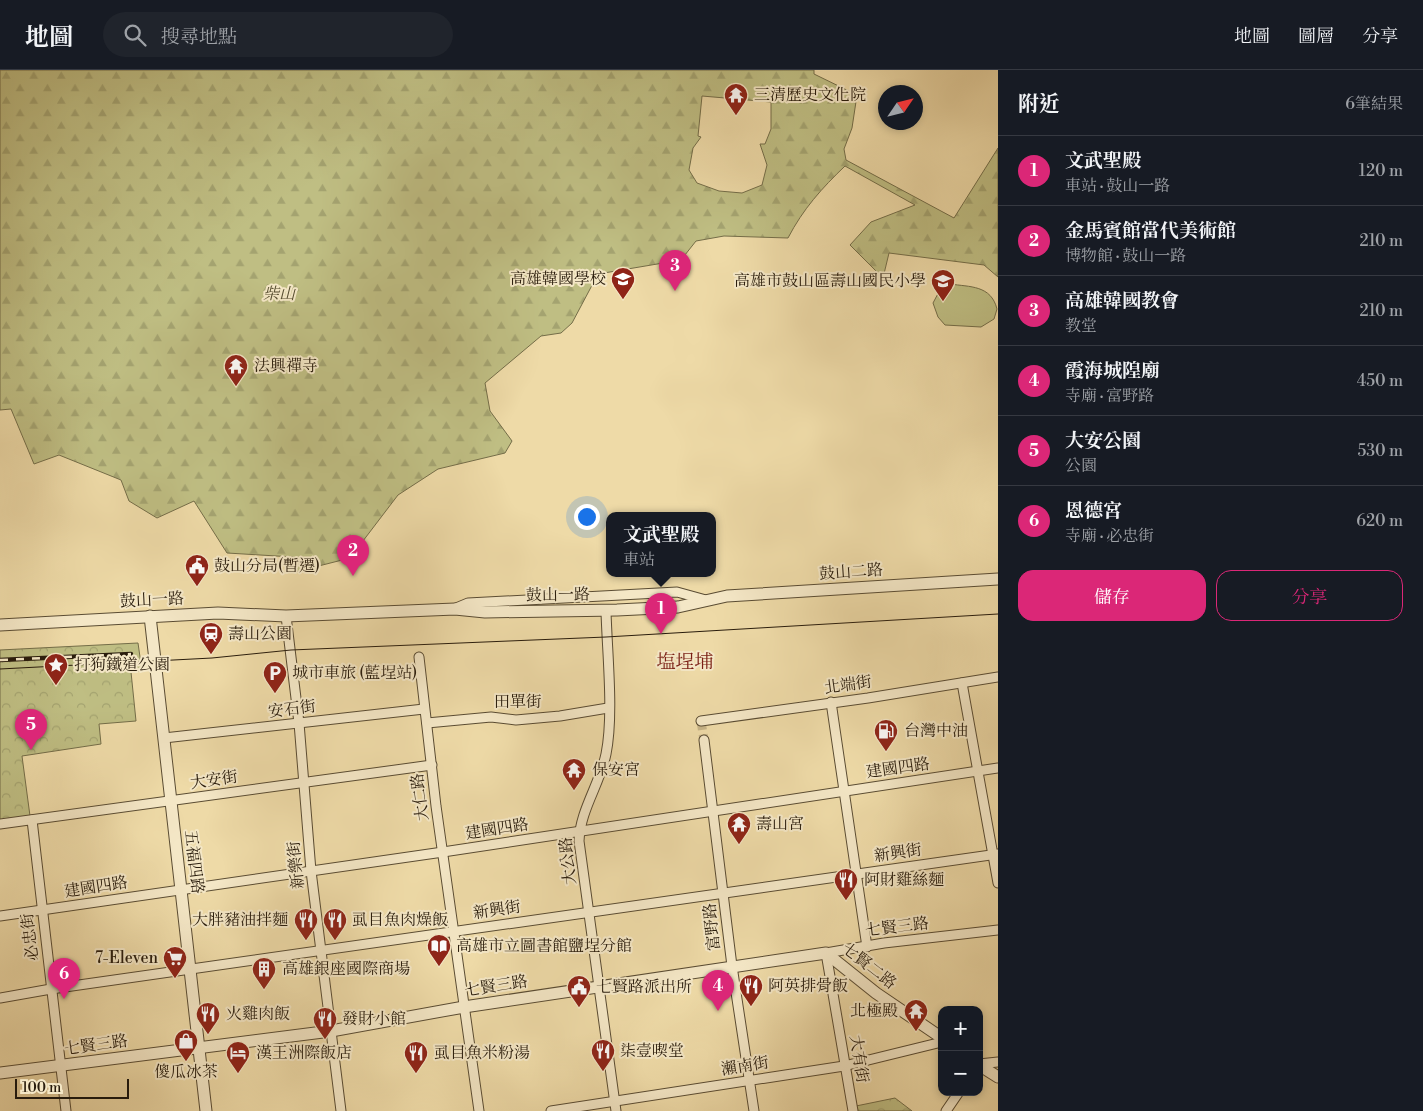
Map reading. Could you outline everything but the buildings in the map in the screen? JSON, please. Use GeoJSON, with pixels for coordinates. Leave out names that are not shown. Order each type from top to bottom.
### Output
{"type":"FeatureCollection","features":[{"type":"Feature","properties":{"kind":"street","name":"鼓山二路"},"geometry":{"type":"LineString","coordinates":[[706,600],[767,593],[998,579]]}},
{"type":"Feature","properties":{"kind":"street","name":"鼓山一路"},"geometry":{"type":"LineString","coordinates":[[455,609],[468,603],[677,592],[706,600]]}},
{"type":"Feature","properties":{"kind":"street","name":"鼓山一路"},"geometry":{"type":"LineString","coordinates":[[0,625],[218,613],[286,616],[455,609],[485,612],[606,611],[678,608],[706,600]]}},
{"type":"Feature","properties":{"kind":"street","name":"大公路"},"geometry":{"type":"LineString","coordinates":[[606,611],[608,743],[604,762],[585,809],[578,841],[616,1111]]}},
{"type":"Feature","properties":{"kind":"street","name":"五福四路"},"geometry":{"type":"LineString","coordinates":[[150,616],[206,1111]]}},
{"type":"Feature","properties":{"kind":"street","name":"新樂街"},"geometry":{"type":"LineString","coordinates":[[286,616],[299,723],[311,871],[341,1111]]}},
{"type":"Feature","properties":{"kind":"street","name":"大仁路"},"geometry":{"type":"LineString","coordinates":[[419,656],[424,709],[479,1111]]}},
{"type":"Feature","properties":{"kind":"street","name":"北端街"},"geometry":{"type":"LineString","coordinates":[[702,721],[998,677]]}},
{"type":"Feature","properties":{"kind":"street"},"geometry":{"type":"LineString","coordinates":[[962,683],[978,772],[996,854],[998,883]]}},
{"type":"Feature","properties":{"kind":"street"},"geometry":{"type":"LineString","coordinates":[[831,702],[867,947]]}},
{"type":"Feature","properties":{"kind":"street","name":"田單街"},"geometry":{"type":"LineString","coordinates":[[426,723],[491,717],[516,720],[608,708]]}},
{"type":"Feature","properties":{"kind":"street","name":"安石街"},"geometry":{"type":"LineString","coordinates":[[164,738],[424,709]]}},
{"type":"Feature","properties":{"kind":"street","name":"富野路"},"geometry":{"type":"LineString","coordinates":[[704,740],[732,966],[754,1111]]}},
{"type":"Feature","properties":{"kind":"street","name":"大安街"},"geometry":{"type":"LineString","coordinates":[[0,824],[432,765]]}},
{"type":"Feature","properties":{"kind":"street","name":"建國四路"},"geometry":{"type":"LineString","coordinates":[[0,916],[443,852],[998,768]]}},
{"type":"Feature","properties":{"kind":"street","name":"必忠街"},"geometry":{"type":"LineString","coordinates":[[32,820],[66,1111]]}},
{"type":"Feature","properties":{"kind":"street","name":"新興街"},"geometry":{"type":"LineString","coordinates":[[0,998],[321,950],[996,854]]}},
{"type":"Feature","properties":{"kind":"street","name":"七賢三路"},"geometry":{"type":"LineString","coordinates":[[0,1073],[331,1030],[464,1007],[732,966],[998,930]]}},
{"type":"Feature","properties":{"kind":"street","name":"七賢二路"},"geometry":{"type":"LineString","coordinates":[[826,953],[876,993],[938,1035]]}},
{"type":"Feature","properties":{"kind":"street","name":"大有街"},"geometry":{"type":"LineString","coordinates":[[826,953],[852,1111]]}},
{"type":"Feature","properties":{"kind":"street","name":"瀨南街"},"geometry":{"type":"LineString","coordinates":[[551,1111],[844,1066],[938,1043]]}},
{"type":"Feature","properties":{"kind":"street"},"geometry":{"type":"LineString","coordinates":[[983,1064],[998,1062]]}},
{"type":"Feature","properties":{"kind":"street"},"geometry":{"type":"LineString","coordinates":[[983,1067],[998,1077]]}},
{"type":"Feature","properties":{"kind":"street"},"geometry":{"type":"LineString","coordinates":[[946,1111],[956,1096]]}},
{"type":"Feature","properties":{"kind":"green space","name":"柴山"},"geometry":{"type":"Polygon","coordinates":[[[0,70],[814,70],[814,74],[857,95],[852,128],[844,149],[846,160],[954,218],[998,148],[998,277],[984,265],[889,253],[883,278],[850,245],[871,222],[915,205],[845,166],[814,199],[788,238],[724,236],[696,241],[681,260],[598,274],[572,323],[561,333],[541,336],[485,383],[490,411],[512,441],[505,453],[438,469],[398,495],[350,558],[295,572],[293,557],[227,553],[194,501],[157,518],[129,501],[121,480],[59,455],[34,464],[11,409],[0,410],[0,70]],[[702,96],[698,136],[701,137],[693,148],[689,170],[697,183],[719,191],[742,193],[762,185],[767,165],[760,144],[765,144],[771,129],[771,102],[702,96]]]}},
{"type":"Feature","properties":{"kind":"green space"},"geometry":{"type":"Polygon","coordinates":[[[950,284],[985,291],[994,301],[997,309],[994,319],[981,327],[945,325],[938,317],[933,303],[941,288],[950,284]]]}},
{"type":"Feature","properties":{"kind":"green space"},"geometry":{"type":"Polygon","coordinates":[[[138,643],[142,671],[131,672],[136,721],[99,724],[101,744],[22,756],[30,816],[0,821],[0,650],[138,643]]]}},
{"type":"Feature","properties":{"kind":"green space"},"geometry":{"type":"Polygon","coordinates":[[[895,1098],[912,1111],[857,1111],[856,1106],[895,1098]]]}},
{"type":"Feature","properties":{"kind":"tunnel"},"geometry":{"type":"LineString","coordinates":[[701,721],[704,740]]}},
{"type":"Feature","properties":{"kind":"tram line"},"geometry":{"type":"LineString","coordinates":[[0,669],[212,658],[291,650],[606,637],[998,614]]}},
{"type":"Feature","properties":{"kind":"railway"},"geometry":{"type":"LineString","coordinates":[[0,660],[131,654]]}},
{"type":"Feature","properties":{"kind":"place","name":"三清歷史文化院"},"geometry":{"type":"Point","coordinates":[736,116]}},
{"type":"Feature","properties":{"kind":"place","name":"高雄韓國教會"},"geometry":{"type":"Point","coordinates":[675,291]}},
{"type":"Feature","properties":{"kind":"place","name":"高雄韓國學校"},"geometry":{"type":"Point","coordinates":[623,300]}},
{"type":"Feature","properties":{"kind":"place","name":"高雄市鼓山區壽山國民小學"},"geometry":{"type":"Point","coordinates":[943,302]}},
{"type":"Feature","properties":{"kind":"place","name":"法興禪寺"},"geometry":{"type":"Point","coordinates":[236,387]}},
{"type":"Feature","properties":{"kind":"place","name":"金馬賓館當代美術館"},"geometry":{"type":"Point","coordinates":[353,576]}},
{"type":"Feature","properties":{"kind":"place","name":"鼓山分局(暫遷)"},"geometry":{"type":"Point","coordinates":[197,587]}},
{"type":"Feature","properties":{"kind":"place","name":"文武聖殿"},"geometry":{"type":"Point","coordinates":[661,634]}},
{"type":"Feature","properties":{"kind":"place","name":"壽山公園"},"geometry":{"type":"Point","coordinates":[211,655]}},
{"type":"Feature","properties":{"kind":"place","name":"打狗鐵道公園"},"geometry":{"type":"Point","coordinates":[56,686]}},
{"type":"Feature","properties":{"kind":"place","name":"城市車旅 (藍埕站)"},"geometry":{"type":"Point","coordinates":[275,694]}},
{"type":"Feature","properties":{"kind":"place","name":"大安公園"},"geometry":{"type":"Point","coordinates":[31,750]}},
{"type":"Feature","properties":{"kind":"place","name":"台灣中油"},"geometry":{"type":"Point","coordinates":[886,752]}},
{"type":"Feature","properties":{"kind":"place","name":"保安宮"},"geometry":{"type":"Point","coordinates":[574,791]}},
{"type":"Feature","properties":{"kind":"place","name":"壽山宮"},"geometry":{"type":"Point","coordinates":[739,845]}},
{"type":"Feature","properties":{"kind":"place","name":"阿財雞絲麵"},"geometry":{"type":"Point","coordinates":[846,901]}},
{"type":"Feature","properties":{"kind":"place","name":"大胖豬油拌麵"},"geometry":{"type":"Point","coordinates":[306,941]}},
{"type":"Feature","properties":{"kind":"place","name":"虱目魚肉燥飯"},"geometry":{"type":"Point","coordinates":[335,941]}},
{"type":"Feature","properties":{"kind":"place","name":"高雄市立圖書館鹽埕分館"},"geometry":{"type":"Point","coordinates":[439,967]}},
{"type":"Feature","properties":{"kind":"place","name":"7-Eleven"},"geometry":{"type":"Point","coordinates":[175,979]}},
{"type":"Feature","properties":{"kind":"place","name":"高雄銀座國際商場"},"geometry":{"type":"Point","coordinates":[264,990]}},
{"type":"Feature","properties":{"kind":"place","name":"恩德宮"},"geometry":{"type":"Point","coordinates":[64,999]}},
{"type":"Feature","properties":{"kind":"place","name":"阿英排骨飯"},"geometry":{"type":"Point","coordinates":[751,1007]}},
{"type":"Feature","properties":{"kind":"place","name":"七賢路派出所"},"geometry":{"type":"Point","coordinates":[579,1008]}},
{"type":"Feature","properties":{"kind":"place","name":"霞海城隍廟"},"geometry":{"type":"Point","coordinates":[718,1011]}},
{"type":"Feature","properties":{"kind":"place","name":"北極殿"},"geometry":{"type":"Point","coordinates":[916,1032]}},
{"type":"Feature","properties":{"kind":"place","name":"火雞肉飯"},"geometry":{"type":"Point","coordinates":[208,1035]}},
{"type":"Feature","properties":{"kind":"place","name":"發財小館"},"geometry":{"type":"Point","coordinates":[325,1040]}},
{"type":"Feature","properties":{"kind":"place","name":"傻瓜冰茶"},"geometry":{"type":"Point","coordinates":[186,1062]}},
{"type":"Feature","properties":{"kind":"place","name":"柒壹喫堂"},"geometry":{"type":"Point","coordinates":[603,1072]}},
{"type":"Feature","properties":{"kind":"place","name":"漢王洲際飯店"},"geometry":{"type":"Point","coordinates":[238,1074]}},
{"type":"Feature","properties":{"kind":"place","name":"虱目魚米粉湯"},"geometry":{"type":"Point","coordinates":[416,1074]}},
{"type":"Feature","properties":{"kind":"district","name":"塩埕埔"},"geometry":{"type":"Point","coordinates":[685,662]}}]}
